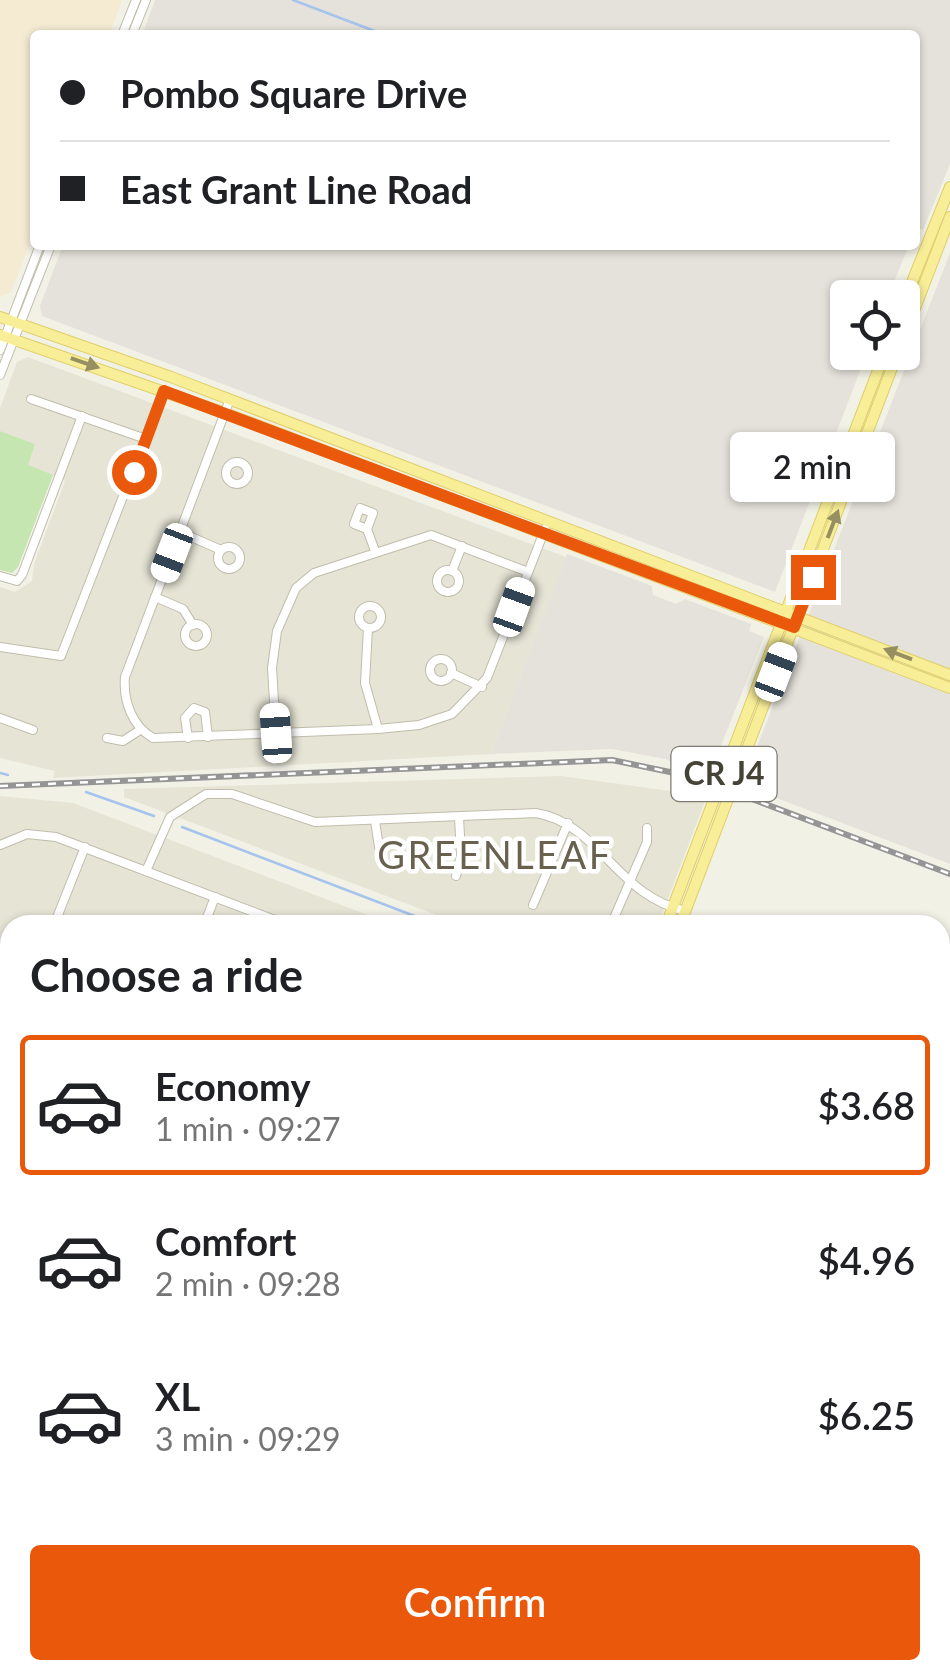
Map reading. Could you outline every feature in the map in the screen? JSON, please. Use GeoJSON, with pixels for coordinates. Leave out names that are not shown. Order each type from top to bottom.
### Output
{"type":"FeatureCollection","features":[{"type":"Feature","properties":{"kind":"main road"},"geometry":{"type":"LineString","coordinates":[[913,280],[950,187]]}},
{"type":"Feature","properties":{"kind":"main road"},"geometry":{"type":"LineString","coordinates":[[920,295],[950,217]]}},
{"type":"Feature","properties":{"kind":"main road"},"geometry":{"type":"LineString","coordinates":[[10,321],[548,520],[784,617]]}},
{"type":"Feature","properties":{"kind":"main road"},"geometry":{"type":"LineString","coordinates":[[6,337],[225,412],[543,534],[950,674]]}},
{"type":"Feature","properties":{"kind":"main road","name":"CR J4"},"geometry":{"type":"LineString","coordinates":[[670,915],[878,370]]}},
{"type":"Feature","properties":{"kind":"main road","name":"CR J4"},"geometry":{"type":"LineString","coordinates":[[684,915],[891,370]]}},
{"type":"Feature","properties":{"kind":"main road"},"geometry":{"type":"LineString","coordinates":[[796,621],[950,688]]}},
{"type":"Feature","properties":{"kind":"street"},"geometry":{"type":"LineString","coordinates":[[124,30],[136,0]]}},
{"type":"Feature","properties":{"kind":"street"},"geometry":{"type":"LineString","coordinates":[[134,30],[146,0]]}},
{"type":"Feature","properties":{"kind":"street"},"geometry":{"type":"LineString","coordinates":[[0,375],[10,321],[38,250]]}},
{"type":"Feature","properties":{"kind":"street"},"geometry":{"type":"LineString","coordinates":[[10,321],[49,250]]}},
{"type":"Feature","properties":{"kind":"street"},"geometry":{"type":"LineString","coordinates":[[0,350],[6,337]]}},
{"type":"Feature","properties":{"kind":"street"},"geometry":{"type":"LineString","coordinates":[[0,646],[61,656],[164,391]]}},
{"type":"Feature","properties":{"kind":"street"},"geometry":{"type":"LineString","coordinates":[[31,398],[146,439]]}},
{"type":"Feature","properties":{"kind":"street"},"geometry":{"type":"LineString","coordinates":[[230,400],[124,677],[126,703],[140,730],[153,738],[378,729],[436,722],[468,703],[482,687],[548,520]]}},
{"type":"Feature","properties":{"kind":"street"},"geometry":{"type":"LineString","coordinates":[[0,576],[17,581],[82,416]]}},
{"type":"Feature","properties":{"kind":"street"},"geometry":{"type":"LineString","coordinates":[[211,449],[231,464]]}},
{"type":"Feature","properties":{"kind":"street"},"geometry":{"type":"LineString","coordinates":[[367,529],[375,551]]}},
{"type":"Feature","properties":{"kind":"street"},"geometry":{"type":"LineString","coordinates":[[180,532],[220,550]]}},
{"type":"Feature","properties":{"kind":"street"},"geometry":{"type":"LineString","coordinates":[[276,733],[272,649],[290,599],[314,572],[431,535],[528,572]]}},
{"type":"Feature","properties":{"kind":"street"},"geometry":{"type":"LineString","coordinates":[[452,571],[462,546]]}},
{"type":"Feature","properties":{"kind":"street"},"geometry":{"type":"LineString","coordinates":[[155,597],[183,609],[192,625]]}},
{"type":"Feature","properties":{"kind":"street"},"geometry":{"type":"LineString","coordinates":[[368,628],[366,683],[378,729]]}},
{"type":"Feature","properties":{"kind":"street"},"geometry":{"type":"LineString","coordinates":[[451,673],[482,687]]}},
{"type":"Feature","properties":{"kind":"street"},"geometry":{"type":"LineString","coordinates":[[188,738],[187,713],[194,708],[206,712],[208,737]]}},
{"type":"Feature","properties":{"kind":"street"},"geometry":{"type":"LineString","coordinates":[[0,718],[33,730]]}},
{"type":"Feature","properties":{"kind":"street"},"geometry":{"type":"LineString","coordinates":[[107,738],[123,740],[140,730]]}},
{"type":"Feature","properties":{"kind":"street"},"geometry":{"type":"LineString","coordinates":[[146,870],[170,817],[206,794],[232,794],[315,822],[536,813],[568,823],[631,884],[672,908],[686,911]]}},
{"type":"Feature","properties":{"kind":"street"},"geometry":{"type":"LineString","coordinates":[[456,876],[461,855],[459,817]]}},
{"type":"Feature","properties":{"kind":"street"},"geometry":{"type":"LineString","coordinates":[[375,820],[379,848]]}},
{"type":"Feature","properties":{"kind":"street"},"geometry":{"type":"LineString","coordinates":[[533,905],[568,823]]}},
{"type":"Feature","properties":{"kind":"street"},"geometry":{"type":"LineString","coordinates":[[617,915],[631,884],[648,828]]}},
{"type":"Feature","properties":{"kind":"street"},"geometry":{"type":"LineString","coordinates":[[0,846],[19,836],[40,834],[262,915]]}},
{"type":"Feature","properties":{"kind":"street"},"geometry":{"type":"LineString","coordinates":[[58,915],[84,847]]}},
{"type":"Feature","properties":{"kind":"street"},"geometry":{"type":"LineString","coordinates":[[208,915],[215,897]]}},
{"type":"Feature","properties":{"kind":"shaded area"},"geometry":{"type":"Polygon","coordinates":[[[0,0],[122,0],[111,30],[30,30],[30,243],[11,292],[0,297],[0,0]]]}},
{"type":"Feature","properties":{"kind":"shaded area"},"geometry":{"type":"Polygon","coordinates":[[[155,0],[950,0],[950,164],[923,230],[920,229],[920,30],[144,30],[155,0]]]}},
{"type":"Feature","properties":{"kind":"shaded area"},"geometry":{"type":"Polygon","coordinates":[[[61,250],[907,250],[895,280],[830,280],[830,370],[860,370],[775,592],[42,316],[40,306],[61,250]]]}},
{"type":"Feature","properties":{"kind":"shaded area"},"geometry":{"type":"Polygon","coordinates":[[[950,253],[950,864],[742,785],[904,370],[920,370],[920,330],[950,253]]]}},
{"type":"Feature","properties":{"kind":"shaded area"},"geometry":{"type":"Polygon","coordinates":[[[28,357],[566,557],[491,754],[53,778],[55,771],[0,758],[0,587],[15,592],[32,581],[34,564],[65,481],[27,466],[35,444],[0,431],[0,408],[17,362],[28,357]]]}},
{"type":"Feature","properties":{"kind":"shaded area"},"geometry":{"type":"Polygon","coordinates":[[[567,554],[652,586],[653,595],[676,604],[685,599],[751,624],[749,631],[764,637],[709,776],[665,759],[612,749],[491,754],[567,554]]]}},
{"type":"Feature","properties":{"kind":"shaded area"},"geometry":{"type":"Polygon","coordinates":[[[561,776],[707,796],[662,915],[437,915],[124,797],[124,789],[561,776]]]}},
{"type":"Feature","properties":{"kind":"shaded area"},"geometry":{"type":"Polygon","coordinates":[[[0,796],[73,803],[368,915],[0,915],[0,796]]]}},
{"type":"Feature","properties":{"kind":"green space"},"geometry":{"type":"Polygon","coordinates":[[[0,431],[35,444],[28,465],[53,475],[18,567],[12,573],[0,570],[0,431]]]}},
{"type":"Feature","properties":{"kind":"waterway"},"geometry":{"type":"LineString","coordinates":[[293,0],[372,30]]}},
{"type":"Feature","properties":{"kind":"waterway"},"geometry":{"type":"LineString","coordinates":[[0,773],[8,775]]}},
{"type":"Feature","properties":{"kind":"waterway"},"geometry":{"type":"LineString","coordinates":[[86,792],[154,816]]}},
{"type":"Feature","properties":{"kind":"waterway"},"geometry":{"type":"LineString","coordinates":[[182,827],[412,915]]}},
{"type":"Feature","properties":{"kind":"railway"},"geometry":{"type":"LineString","coordinates":[[0,786],[612,760],[694,777],[950,874]]}},
{"type":"Feature","properties":{"kind":"district","name":"GREENLEAF"},"geometry":{"type":"Point","coordinates":[495,856]}},
{"type":"Feature","properties":{"kind":"route"},"geometry":{"type":"LineString","coordinates":[[134,472],[164,391],[794,627],[813,577]]}}]}
